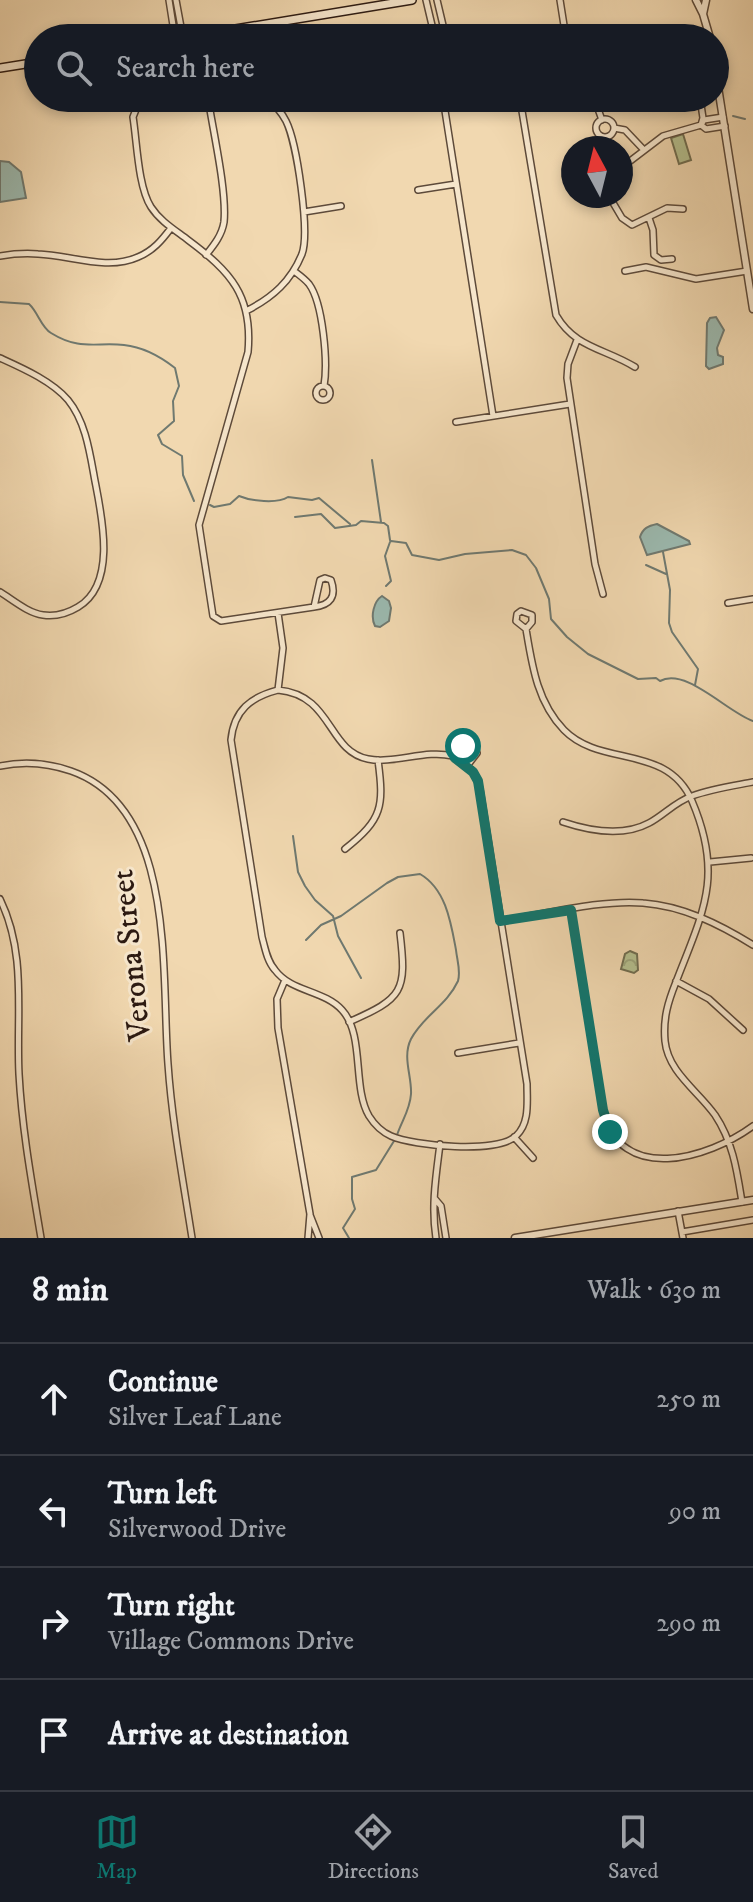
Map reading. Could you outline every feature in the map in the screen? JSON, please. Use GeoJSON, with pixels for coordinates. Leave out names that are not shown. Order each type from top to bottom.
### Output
{"type":"FeatureCollection","features":[{"type":"Feature","properties":{"kind":"main road"},"geometry":{"type":"LineString","coordinates":[[271,24],[412,0]]}},
{"type":"Feature","properties":{"kind":"main road"},"geometry":{"type":"LineString","coordinates":[[0,68],[24,64]]}},
{"type":"Feature","properties":{"kind":"street"},"geometry":{"type":"LineString","coordinates":[[169,0],[173,24]]}},
{"type":"Feature","properties":{"kind":"street"},"geometry":{"type":"LineString","coordinates":[[176,0],[180,24]]}},
{"type":"Feature","properties":{"kind":"street"},"geometry":{"type":"LineString","coordinates":[[426,0],[432,24]]}},
{"type":"Feature","properties":{"kind":"street"},"geometry":{"type":"LineString","coordinates":[[437,0],[443,24]]}},
{"type":"Feature","properties":{"kind":"street"},"geometry":{"type":"LineString","coordinates":[[560,0],[564,24]]}},
{"type":"Feature","properties":{"kind":"street"},"geometry":{"type":"LineString","coordinates":[[696,0],[706,24]]}},
{"type":"Feature","properties":{"kind":"street"},"geometry":{"type":"LineString","coordinates":[[703,14],[706,0]]}},
{"type":"Feature","properties":{"kind":"street"},"geometry":{"type":"LineString","coordinates":[[134,112],[149,204],[171,228],[231,279],[248,310],[248,352],[199,525],[214,618],[221,621],[314,607],[331,600],[334,591],[331,580],[320,580],[314,607]]}},
{"type":"Feature","properties":{"kind":"street"},"geometry":{"type":"LineString","coordinates":[[206,255],[218,239],[224,223],[210,112]]}},
{"type":"Feature","properties":{"kind":"street"},"geometry":{"type":"LineString","coordinates":[[248,310],[269,299],[294,271],[306,235],[287,123],[281,112]]}},
{"type":"Feature","properties":{"kind":"street"},"geometry":{"type":"LineString","coordinates":[[445,112],[493,416]]}},
{"type":"Feature","properties":{"kind":"street"},"geometry":{"type":"LineString","coordinates":[[521,112],[554,309],[563,327],[577,340],[611,353],[635,367]]}},
{"type":"Feature","properties":{"kind":"street"},"geometry":{"type":"LineString","coordinates":[[599,112],[602,120]]}},
{"type":"Feature","properties":{"kind":"street"},"geometry":{"type":"LineString","coordinates":[[701,125],[702,112]]}},
{"type":"Feature","properties":{"kind":"street"},"geometry":{"type":"LineString","coordinates":[[722,112],[753,309]]}},
{"type":"Feature","properties":{"kind":"street"},"geometry":{"type":"LineString","coordinates":[[633,158],[663,136],[701,125],[704,120],[723,117]]}},
{"type":"Feature","properties":{"kind":"street"},"geometry":{"type":"LineString","coordinates":[[602,120],[610,120],[614,128]]}},
{"type":"Feature","properties":{"kind":"street"},"geometry":{"type":"LineString","coordinates":[[602,120],[597,126],[602,136],[610,135],[614,128]]}},
{"type":"Feature","properties":{"kind":"street"},"geometry":{"type":"LineString","coordinates":[[701,125],[706,129],[725,126]]}},
{"type":"Feature","properties":{"kind":"street"},"geometry":{"type":"LineString","coordinates":[[614,128],[625,130],[643,149]]}},
{"type":"Feature","properties":{"kind":"street"},"geometry":{"type":"LineString","coordinates":[[418,190],[456,184]]}},
{"type":"Feature","properties":{"kind":"street"},"geometry":{"type":"LineString","coordinates":[[304,212],[341,206]]}},
{"type":"Feature","properties":{"kind":"street"},"geometry":{"type":"LineString","coordinates":[[617,208],[626,223],[637,224],[667,208],[683,209]]}},
{"type":"Feature","properties":{"kind":"street"},"geometry":{"type":"LineString","coordinates":[[649,218],[654,255],[661,260],[672,259]]}},
{"type":"Feature","properties":{"kind":"street"},"geometry":{"type":"LineString","coordinates":[[0,256],[39,254],[98,262],[125,261],[140,257],[157,245],[171,228]]}},
{"type":"Feature","properties":{"kind":"street"},"geometry":{"type":"LineString","coordinates":[[625,271],[646,267],[696,279],[747,271]]}},
{"type":"Feature","properties":{"kind":"street"},"geometry":{"type":"LineString","coordinates":[[294,271],[309,284],[318,307],[326,373],[324,386]]}},
{"type":"Feature","properties":{"kind":"street"},"geometry":{"type":"LineString","coordinates":[[577,340],[567,371],[570,404],[595,564],[603,594]]}},
{"type":"Feature","properties":{"kind":"street"},"geometry":{"type":"LineString","coordinates":[[0,358],[46,382],[67,399],[87,441],[101,511],[103,560],[93,594],[70,612],[41,615],[0,592]]}},
{"type":"Feature","properties":{"kind":"street"},"geometry":{"type":"LineString","coordinates":[[456,422],[570,404]]}},
{"type":"Feature","properties":{"kind":"street"},"geometry":{"type":"LineString","coordinates":[[728,603],[753,599]]}},
{"type":"Feature","properties":{"kind":"street"},"geometry":{"type":"LineString","coordinates":[[278,613],[283,648],[278,690]]}},
{"type":"Feature","properties":{"kind":"street"},"geometry":{"type":"LineString","coordinates":[[526,629],[538,688],[565,732],[592,748],[659,765],[681,783],[703,831],[710,862],[709,883],[701,917],[665,1011],[665,1045],[674,1065],[714,1114],[729,1144],[742,1202]]}},
{"type":"Feature","properties":{"kind":"street"},"geometry":{"type":"LineString","coordinates":[[278,690],[297,693],[323,713],[343,744],[357,755],[378,760],[432,753],[455,758],[473,772],[480,790],[527,1084],[527,1116],[514,1137],[501,1145],[480,1148],[440,1144],[392,1136],[378,1128],[365,1106],[349,1022],[342,1010],[327,997],[285,980],[269,961],[262,937],[231,740],[236,720],[254,698],[278,690]]}},
{"type":"Feature","properties":{"kind":"street"},"geometry":{"type":"LineString","coordinates":[[455,758],[463,746],[473,745],[477,753],[467,766]]}},
{"type":"Feature","properties":{"kind":"street"},"geometry":{"type":"LineString","coordinates":[[345,849],[373,825],[381,807],[378,760]]}},
{"type":"Feature","properties":{"kind":"street","name":"Verona Street"},"geometry":{"type":"LineString","coordinates":[[0,766],[29,763],[54,765],[85,776],[118,801],[140,834],[155,886],[168,1065],[192,1238]]}},
{"type":"Feature","properties":{"kind":"street"},"geometry":{"type":"LineString","coordinates":[[563,822],[607,831],[636,828],[650,823],[690,797],[753,782]]}},
{"type":"Feature","properties":{"kind":"street"},"geometry":{"type":"LineString","coordinates":[[710,862],[751,858]]}},
{"type":"Feature","properties":{"kind":"street"},"geometry":{"type":"LineString","coordinates":[[0,899],[10,920],[16,947],[22,1116],[41,1238]]}},
{"type":"Feature","properties":{"kind":"street"},"geometry":{"type":"LineString","coordinates":[[500,921],[618,903],[642,903],[672,907],[701,917],[753,945]]}},
{"type":"Feature","properties":{"kind":"street"},"geometry":{"type":"LineString","coordinates":[[571,910],[603,1110],[616,1142],[638,1156],[651,1159],[703,1152],[729,1144],[753,1126]]}},
{"type":"Feature","properties":{"kind":"street"},"geometry":{"type":"LineString","coordinates":[[349,1022],[388,1004],[400,990],[404,978],[400,933]]}},
{"type":"Feature","properties":{"kind":"street"},"geometry":{"type":"LineString","coordinates":[[285,980],[277,999],[278,1028],[310,1214],[319,1238]]}},
{"type":"Feature","properties":{"kind":"street"},"geometry":{"type":"LineString","coordinates":[[676,981],[709,999],[743,1030]]}},
{"type":"Feature","properties":{"kind":"street"},"geometry":{"type":"LineString","coordinates":[[458,1053],[519,1043]]}},
{"type":"Feature","properties":{"kind":"street"},"geometry":{"type":"LineString","coordinates":[[514,1137],[533,1158]]}},
{"type":"Feature","properties":{"kind":"street"},"geometry":{"type":"LineString","coordinates":[[436,1238],[431,1207],[435,1198],[440,1144]]}},
{"type":"Feature","properties":{"kind":"street"},"geometry":{"type":"LineString","coordinates":[[435,1198],[441,1206],[446,1238]]}},
{"type":"Feature","properties":{"kind":"street"},"geometry":{"type":"LineString","coordinates":[[515,1238],[753,1200]]}},
{"type":"Feature","properties":{"kind":"street"},"geometry":{"type":"LineString","coordinates":[[678,1211],[682,1235],[753,1220]]}},
{"type":"Feature","properties":{"kind":"street"},"geometry":{"type":"LineString","coordinates":[[308,1238],[310,1214]]}},
{"type":"Feature","properties":{"kind":"green space"},"geometry":{"type":"Polygon","coordinates":[[[683,134],[691,160],[679,164],[671,138],[683,134]]]}},
{"type":"Feature","properties":{"kind":"green space"},"geometry":{"type":"Polygon","coordinates":[[[630,951],[637,954],[638,970],[634,973],[621,969],[625,954],[630,951]]]}},
{"type":"Feature","properties":{"kind":"water"},"geometry":{"type":"Polygon","coordinates":[[[0,161],[9,162],[21,172],[26,198],[0,202],[0,161]]]}},
{"type":"Feature","properties":{"kind":"water"},"geometry":{"type":"Polygon","coordinates":[[[716,317],[724,330],[717,348],[718,355],[723,357],[723,364],[709,369],[706,366],[707,323],[710,318],[716,317]]]}},
{"type":"Feature","properties":{"kind":"water"},"geometry":{"type":"Polygon","coordinates":[[[657,524],[690,544],[647,555],[640,537],[646,528],[657,524]]]}},
{"type":"Feature","properties":{"kind":"water"},"geometry":{"type":"Polygon","coordinates":[[[382,596],[389,601],[391,608],[389,621],[380,627],[375,626],[373,613],[382,596]]]}},
{"type":"Feature","properties":{"kind":"waterway"},"geometry":{"type":"LineString","coordinates":[[733,116],[745,119]]}},
{"type":"Feature","properties":{"kind":"waterway"},"geometry":{"type":"LineString","coordinates":[[0,302],[29,304],[48,330],[61,339],[79,344],[138,348],[158,356],[175,368],[179,386],[173,401],[174,421],[158,435],[162,444],[182,456],[183,475],[194,501]]}},
{"type":"Feature","properties":{"kind":"waterway"},"geometry":{"type":"LineString","coordinates":[[372,460],[381,522]]}},
{"type":"Feature","properties":{"kind":"waterway"},"geometry":{"type":"LineString","coordinates":[[210,505],[230,504],[239,496],[264,501],[288,497],[319,498],[350,524]]}},
{"type":"Feature","properties":{"kind":"waterway"},"geometry":{"type":"LineString","coordinates":[[295,517],[321,514],[335,528],[356,525],[361,521],[384,523],[388,526],[390,540]]}},
{"type":"Feature","properties":{"kind":"waterway"},"geometry":{"type":"LineString","coordinates":[[391,541],[406,543],[412,555],[439,560],[465,554],[512,550],[526,555],[536,568],[549,599],[551,619],[588,654],[638,679],[682,680],[753,721]]}},
{"type":"Feature","properties":{"kind":"waterway"},"geometry":{"type":"LineString","coordinates":[[386,586],[391,581],[385,556],[390,542]]}},
{"type":"Feature","properties":{"kind":"waterway"},"geometry":{"type":"LineString","coordinates":[[663,552],[670,590],[669,623],[698,669],[695,685]]}},
{"type":"Feature","properties":{"kind":"waterway"},"geometry":{"type":"LineString","coordinates":[[646,565],[666,574]]}},
{"type":"Feature","properties":{"kind":"waterway"},"geometry":{"type":"LineString","coordinates":[[293,836],[298,872],[315,900],[333,916],[338,936],[361,978]]}},
{"type":"Feature","properties":{"kind":"waterway"},"geometry":{"type":"LineString","coordinates":[[306,940],[321,925],[341,916],[398,877],[420,874],[436,888],[446,908],[459,977],[448,997],[422,1024],[408,1046],[410,1100],[397,1135]]}},
{"type":"Feature","properties":{"kind":"waterway"},"geometry":{"type":"LineString","coordinates":[[349,1238],[343,1228],[355,1209],[352,1177],[376,1170],[394,1141]]}},
{"type":"Feature","properties":{"kind":"route"},"geometry":{"type":"LineString","coordinates":[[463,746],[455,758],[464,763],[478,781],[500,921],[571,910],[603,1110],[610,1132]]}}]}
